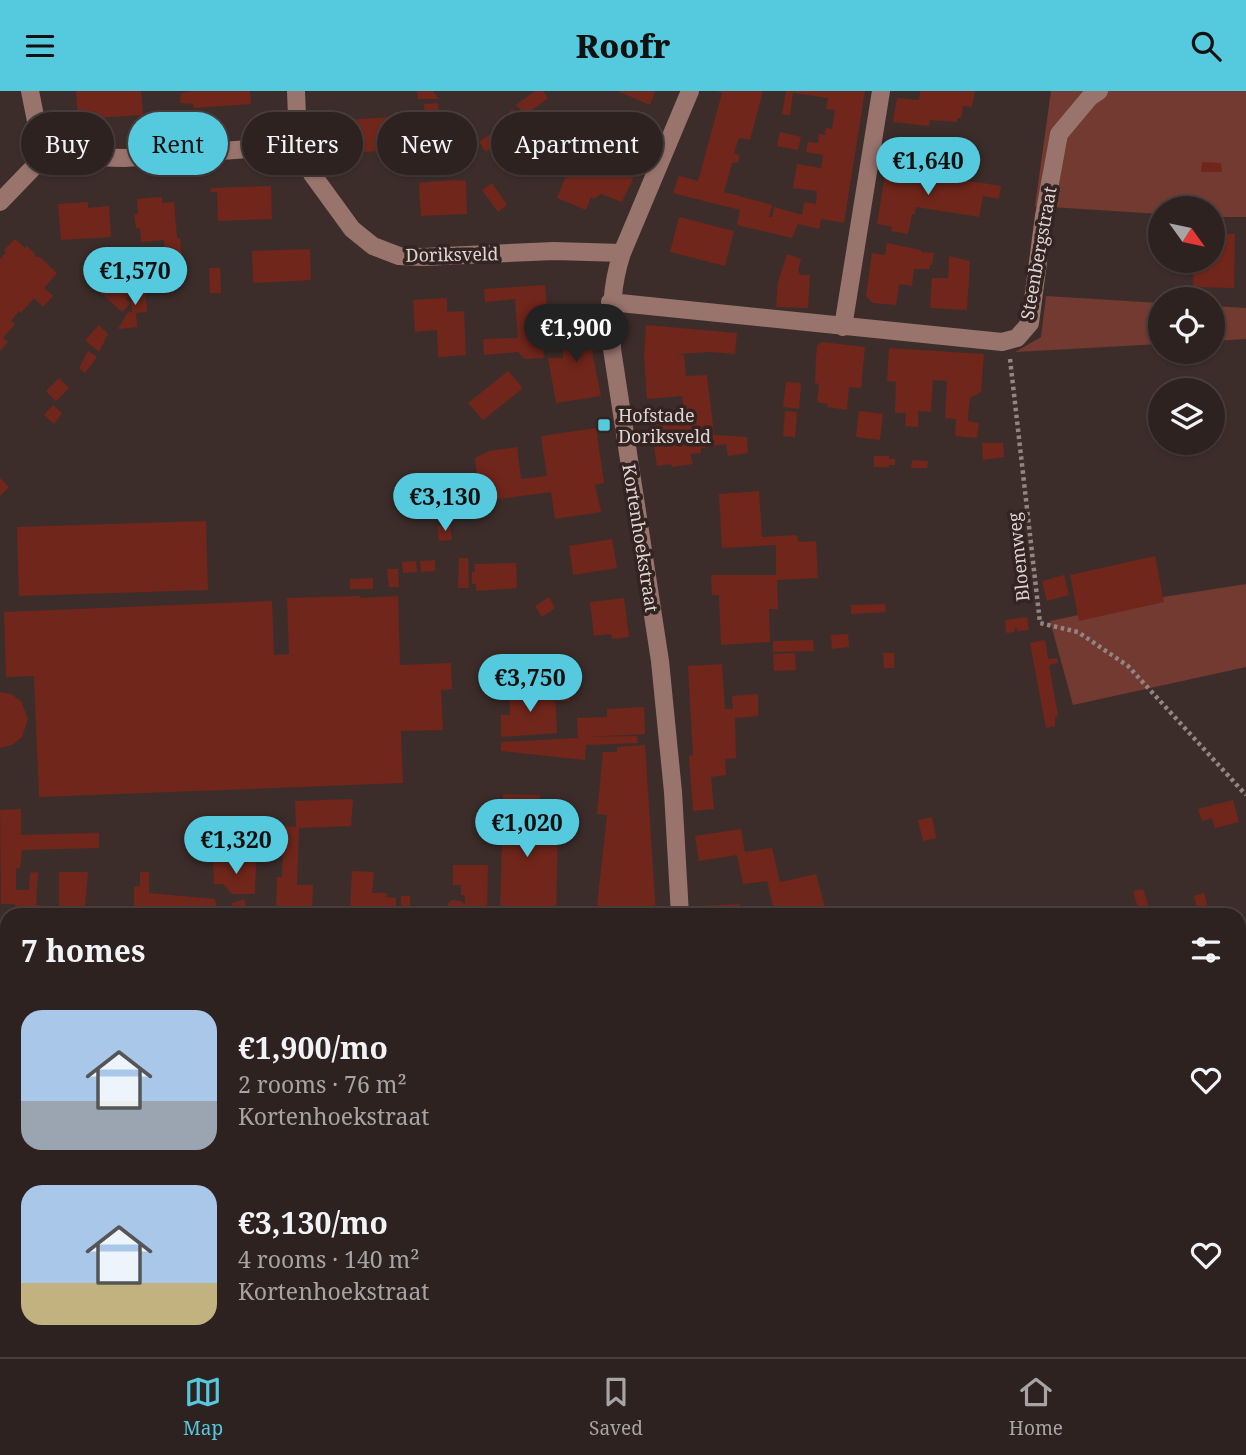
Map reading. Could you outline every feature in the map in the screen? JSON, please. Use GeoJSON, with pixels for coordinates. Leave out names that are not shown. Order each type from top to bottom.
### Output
{"type":"FeatureCollection","features":[{"type":"Feature","properties":{"kind":"street"},"geometry":{"type":"LineString","coordinates":[[30,91],[34,112]]}},
{"type":"Feature","properties":{"kind":"street","name":"Doriksveld"},"geometry":{"type":"LineString","coordinates":[[296,91],[297,112]]}},
{"type":"Feature","properties":{"kind":"street","name":"Kortenhoekstraat"},"geometry":{"type":"LineString","coordinates":[[680,908],[673,792],[660,661],[612,349],[610,302],[614,276],[622,253],[690,91]]}},
{"type":"Feature","properties":{"kind":"street"},"geometry":{"type":"LineString","coordinates":[[843,327],[881,91]]}},
{"type":"Feature","properties":{"kind":"street","name":"Steenbergstraat"},"geometry":{"type":"LineString","coordinates":[[610,302],[1002,342],[1017,338],[1030,323],[1044,216],[1059,134],[1090,97],[1099,91]]}},
{"type":"Feature","properties":{"kind":"street"},"geometry":{"type":"LineString","coordinates":[[114,158],[242,149]]}},
{"type":"Feature","properties":{"kind":"street"},"geometry":{"type":"LineString","coordinates":[[0,202],[26,175]]}},
{"type":"Feature","properties":{"kind":"street","name":"Doriksveld"},"geometry":{"type":"LineString","coordinates":[[313,175],[352,229],[373,246],[399,256],[554,251],[622,253]]}},
{"type":"Feature","properties":{"kind":"path","name":"Bloemweg"},"geometry":{"type":"LineString","coordinates":[[1008,340],[1040,623],[1078,632],[1128,666],[1246,795]]}},
{"type":"Feature","properties":{"kind":"shaded area"},"geometry":{"type":"Polygon","coordinates":[[[1051,91],[1246,91],[1246,217],[1225,217],[1225,196],[1148,196],[1148,213],[1035,206],[1051,91]]]}},
{"type":"Feature","properties":{"kind":"shaded area"},"geometry":{"type":"Polygon","coordinates":[[[1046,296],[1148,302],[1148,345],[1015,352],[1041,337],[1046,296]]]}},
{"type":"Feature","properties":{"kind":"shaded area"},"geometry":{"type":"Polygon","coordinates":[[[1225,307],[1246,308],[1246,339],[1225,340],[1225,307]]]}},
{"type":"Feature","properties":{"kind":"shaded area"},"geometry":{"type":"Polygon","coordinates":[[[1246,584],[1246,667],[1073,705],[1050,621],[1163,597],[1246,584]]]}},
{"type":"Feature","properties":{"kind":"building"},"geometry":{"type":"Polygon","coordinates":[[[76,91],[141,91],[143,112],[128,112],[128,116],[114,117],[114,112],[78,112],[76,91]]]}},
{"type":"Feature","properties":{"kind":"building"},"geometry":{"type":"Polygon","coordinates":[[[250,91],[251,104],[194,108],[193,104],[180,103],[181,93],[250,91]]]}},
{"type":"Feature","properties":{"kind":"building"},"geometry":{"type":"Polygon","coordinates":[[[417,91],[433,91],[439,99],[418,99],[417,91]]]}},
{"type":"Feature","properties":{"kind":"building"},"geometry":{"type":"Polygon","coordinates":[[[535,91],[543,91],[548,98],[530,112],[523,112],[516,105],[535,91]]]}},
{"type":"Feature","properties":{"kind":"building"},"geometry":{"type":"Polygon","coordinates":[[[617,91],[655,91],[650,105],[617,91]]]}},
{"type":"Feature","properties":{"kind":"building"},"geometry":{"type":"Polygon","coordinates":[[[717,91],[763,91],[750,140],[739,138],[734,153],[740,156],[738,162],[732,163],[724,192],[772,205],[769,217],[772,217],[774,207],[802,215],[804,202],[816,204],[817,191],[793,188],[797,164],[821,168],[823,155],[806,152],[808,142],[818,143],[819,134],[825,135],[826,128],[832,129],[835,110],[826,109],[828,98],[793,93],[790,115],[782,114],[786,91],[865,91],[844,223],[821,219],[819,229],[798,224],[792,238],[737,225],[740,210],[673,193],[679,176],[698,181],[722,93],[717,91]]]}},
{"type":"Feature","properties":{"kind":"building"},"geometry":{"type":"Polygon","coordinates":[[[920,91],[975,91],[972,107],[963,106],[961,118],[957,118],[957,122],[930,120],[929,126],[893,122],[897,98],[919,100],[920,91]]]}},
{"type":"Feature","properties":{"kind":"building"},"geometry":{"type":"Polygon","coordinates":[[[438,103],[438,112],[424,112],[424,104],[438,103]]]}},
{"type":"Feature","properties":{"kind":"building"},"geometry":{"type":"Polygon","coordinates":[[[377,118],[377,151],[363,152],[363,119],[377,118]]]}},
{"type":"Feature","properties":{"kind":"building"},"geometry":{"type":"Polygon","coordinates":[[[780,132],[801,137],[798,150],[777,146],[780,132]]]}},
{"type":"Feature","properties":{"kind":"building"},"geometry":{"type":"Polygon","coordinates":[[[491,133],[491,148],[486,152],[479,142],[491,133]]]}},
{"type":"Feature","properties":{"kind":"building"},"geometry":{"type":"Polygon","coordinates":[[[1202,162],[1221,163],[1222,172],[1201,172],[1202,162]]]}},
{"type":"Feature","properties":{"kind":"building"},"geometry":{"type":"Polygon","coordinates":[[[886,168],[1001,186],[999,199],[983,196],[979,217],[916,207],[908,234],[891,231],[892,227],[877,224],[886,168]]]}},
{"type":"Feature","properties":{"kind":"building"},"geometry":{"type":"Polygon","coordinates":[[[566,175],[635,175],[622,202],[601,194],[594,199],[591,197],[586,210],[557,198],[566,175]]]}},
{"type":"Feature","properties":{"kind":"building"},"geometry":{"type":"Polygon","coordinates":[[[466,181],[467,214],[421,216],[419,183],[466,181]]]}},
{"type":"Feature","properties":{"kind":"building"},"geometry":{"type":"Polygon","coordinates":[[[492,183],[507,205],[498,212],[482,190],[492,183]]]}},
{"type":"Feature","properties":{"kind":"building"},"geometry":{"type":"Polygon","coordinates":[[[271,186],[272,219],[218,221],[217,192],[211,192],[211,188],[271,186]]]}},
{"type":"Feature","properties":{"kind":"building"},"geometry":{"type":"Polygon","coordinates":[[[162,197],[162,203],[174,202],[182,261],[165,262],[164,240],[141,242],[140,228],[136,228],[134,214],[138,214],[137,199],[162,197]]]}},
{"type":"Feature","properties":{"kind":"building"},"geometry":{"type":"Polygon","coordinates":[[[88,202],[88,208],[109,206],[111,237],[61,240],[58,204],[88,202]]]}},
{"type":"Feature","properties":{"kind":"building"},"geometry":{"type":"Polygon","coordinates":[[[679,217],[734,231],[725,266],[670,252],[679,217]]]}},
{"type":"Feature","properties":{"kind":"building"},"geometry":{"type":"Polygon","coordinates":[[[1225,234],[1235,234],[1234,288],[1193,287],[1194,273],[1225,273],[1225,234]]]}},
{"type":"Feature","properties":{"kind":"building"},"geometry":{"type":"Polygon","coordinates":[[[15,239],[25,248],[27,246],[35,257],[40,257],[57,273],[44,288],[53,296],[43,307],[34,298],[21,313],[19,311],[11,321],[15,324],[3,338],[8,342],[0,351],[0,259],[6,252],[4,250],[15,239]]]}},
{"type":"Feature","properties":{"kind":"building"},"geometry":{"type":"Polygon","coordinates":[[[887,243],[934,253],[929,269],[914,269],[912,286],[899,284],[896,305],[873,303],[866,296],[872,253],[885,255],[887,243]]]}},
{"type":"Feature","properties":{"kind":"building"},"geometry":{"type":"Polygon","coordinates":[[[310,249],[311,280],[253,283],[252,251],[310,249]]]}},
{"type":"Feature","properties":{"kind":"building"},"geometry":{"type":"Polygon","coordinates":[[[787,254],[801,259],[798,270],[800,275],[810,275],[808,308],[776,307],[778,282],[787,254]]]}},
{"type":"Feature","properties":{"kind":"building"},"geometry":{"type":"Polygon","coordinates":[[[949,256],[970,261],[967,310],[930,308],[932,278],[948,278],[949,256]]]}},
{"type":"Feature","properties":{"kind":"building"},"geometry":{"type":"Polygon","coordinates":[[[209,268],[220,268],[221,293],[210,293],[209,268]]]}},
{"type":"Feature","properties":{"kind":"building"},"geometry":{"type":"Polygon","coordinates":[[[126,272],[126,299],[131,303],[122,312],[90,283],[99,273],[108,281],[107,274],[126,272]]]}},
{"type":"Feature","properties":{"kind":"building"},"geometry":{"type":"Polygon","coordinates":[[[545,285],[549,329],[537,338],[543,345],[544,358],[525,359],[518,352],[484,355],[483,339],[518,338],[515,299],[485,302],[484,289],[545,285]]]}},
{"type":"Feature","properties":{"kind":"building"},"geometry":{"type":"Polygon","coordinates":[[[145,286],[147,312],[136,313],[137,327],[118,329],[128,312],[132,312],[130,287],[145,286]]]}},
{"type":"Feature","properties":{"kind":"building"},"geometry":{"type":"Polygon","coordinates":[[[447,298],[447,312],[464,311],[466,355],[438,357],[437,330],[415,332],[413,300],[447,298]]]}},
{"type":"Feature","properties":{"kind":"building"},"geometry":{"type":"Polygon","coordinates":[[[577,316],[592,316],[593,357],[601,396],[556,403],[548,358],[563,358],[562,328],[573,328],[572,320],[577,316]]]}},
{"type":"Feature","properties":{"kind":"building"},"geometry":{"type":"Polygon","coordinates":[[[99,325],[108,334],[99,352],[85,340],[99,325]]]}},
{"type":"Feature","properties":{"kind":"building"},"geometry":{"type":"Polygon","coordinates":[[[646,325],[737,333],[735,354],[677,354],[684,355],[686,376],[707,375],[714,435],[747,437],[748,453],[728,456],[726,444],[701,448],[701,453],[690,454],[693,464],[657,466],[650,421],[685,417],[682,396],[647,399],[644,357],[646,325]]]}},
{"type":"Feature","properties":{"kind":"building"},"geometry":{"type":"Polygon","coordinates":[[[821,342],[865,347],[861,388],[849,387],[847,410],[827,407],[828,404],[817,402],[819,384],[815,383],[816,357],[817,346],[821,342]]]}},
{"type":"Feature","properties":{"kind":"building"},"geometry":{"type":"Polygon","coordinates":[[[889,348],[984,354],[981,392],[970,398],[968,416],[968,421],[979,423],[977,438],[955,436],[956,419],[945,418],[947,381],[933,380],[931,412],[918,411],[918,427],[905,426],[906,413],[895,413],[896,382],[887,381],[889,348]]]}},
{"type":"Feature","properties":{"kind":"building"},"geometry":{"type":"Polygon","coordinates":[[[88,351],[97,357],[85,373],[79,368],[88,351]]]}},
{"type":"Feature","properties":{"kind":"building"},"geometry":{"type":"Polygon","coordinates":[[[508,371],[523,388],[483,420],[468,403],[508,371]]]}},
{"type":"Feature","properties":{"kind":"building"},"geometry":{"type":"Polygon","coordinates":[[[59,378],[69,388],[56,401],[46,391],[59,378]]]}},
{"type":"Feature","properties":{"kind":"building"},"geometry":{"type":"Polygon","coordinates":[[[786,382],[801,383],[799,409],[783,407],[786,382]]]}},
{"type":"Feature","properties":{"kind":"building"},"geometry":{"type":"Polygon","coordinates":[[[53,405],[62,413],[54,424],[44,415],[53,405]]]}},
{"type":"Feature","properties":{"kind":"building"},"geometry":{"type":"Polygon","coordinates":[[[785,411],[797,412],[795,437],[783,436],[785,411]]]}},
{"type":"Feature","properties":{"kind":"building"},"geometry":{"type":"Polygon","coordinates":[[[859,411],[883,414],[880,440],[856,437],[859,411]]]}},
{"type":"Feature","properties":{"kind":"building"},"geometry":{"type":"Polygon","coordinates":[[[596,428],[604,483],[595,485],[601,512],[555,519],[551,492],[484,501],[483,485],[478,485],[475,458],[489,451],[517,447],[521,479],[547,476],[541,436],[596,428]]]}},
{"type":"Feature","properties":{"kind":"building"},"geometry":{"type":"Polygon","coordinates":[[[982,443],[1003,443],[1004,457],[983,460],[982,443]]]}},
{"type":"Feature","properties":{"kind":"building"},"geometry":{"type":"Polygon","coordinates":[[[874,456],[889,456],[889,459],[895,459],[895,465],[874,467],[874,456]]]}},
{"type":"Feature","properties":{"kind":"building"},"geometry":{"type":"Polygon","coordinates":[[[912,460],[928,461],[927,468],[911,468],[912,460]]]}},
{"type":"Feature","properties":{"kind":"building"},"geometry":{"type":"Polygon","coordinates":[[[0,478],[9,487],[0,496],[0,478]]]}},
{"type":"Feature","properties":{"kind":"building"},"geometry":{"type":"Polygon","coordinates":[[[759,491],[762,537],[797,535],[798,542],[816,541],[818,578],[777,580],[778,609],[769,609],[770,642],[721,645],[719,595],[712,595],[711,575],[776,575],[776,545],[722,548],[719,494],[759,491]]]}},
{"type":"Feature","properties":{"kind":"building"},"geometry":{"type":"Polygon","coordinates":[[[469,496],[471,514],[458,515],[456,498],[469,496]]]}},
{"type":"Feature","properties":{"kind":"building"},"geometry":{"type":"Polygon","coordinates":[[[206,521],[208,590],[19,596],[17,527],[206,521]]]}},
{"type":"Feature","properties":{"kind":"building"},"geometry":{"type":"Polygon","coordinates":[[[450,525],[452,540],[439,541],[437,526],[450,525]]]}},
{"type":"Feature","properties":{"kind":"building"},"geometry":{"type":"Polygon","coordinates":[[[612,539],[617,568],[573,575],[569,546],[612,539]]]}},
{"type":"Feature","properties":{"kind":"building"},"geometry":{"type":"Polygon","coordinates":[[[1155,556],[1164,602],[1079,621],[1070,575],[1155,556]]]}},
{"type":"Feature","properties":{"kind":"building"},"geometry":{"type":"Polygon","coordinates":[[[459,558],[468,558],[469,588],[458,588],[459,558]]]}},
{"type":"Feature","properties":{"kind":"building"},"geometry":{"type":"Polygon","coordinates":[[[435,560],[435,571],[421,572],[420,561],[435,560]]]}},
{"type":"Feature","properties":{"kind":"building"},"geometry":{"type":"Polygon","coordinates":[[[416,561],[417,572],[403,573],[402,562],[416,561]]]}},
{"type":"Feature","properties":{"kind":"building"},"geometry":{"type":"Polygon","coordinates":[[[516,563],[517,588],[476,591],[476,584],[472,584],[475,564],[516,563]]]}},
{"type":"Feature","properties":{"kind":"building"},"geometry":{"type":"Polygon","coordinates":[[[387,569],[398,569],[399,587],[389,587],[387,569]]]}},
{"type":"Feature","properties":{"kind":"building"},"geometry":{"type":"Polygon","coordinates":[[[1064,575],[1069,595],[1047,601],[1042,581],[1064,575]]]}},
{"type":"Feature","properties":{"kind":"building"},"geometry":{"type":"Polygon","coordinates":[[[373,578],[373,589],[350,589],[350,579],[373,578]]]}},
{"type":"Feature","properties":{"kind":"building"},"geometry":{"type":"Polygon","coordinates":[[[398,596],[400,665],[451,663],[452,689],[441,690],[443,730],[401,731],[403,783],[39,797],[34,676],[6,677],[4,612],[272,601],[274,655],[289,654],[287,598],[398,596]]]}},
{"type":"Feature","properties":{"kind":"building"},"geometry":{"type":"Polygon","coordinates":[[[549,597],[555,608],[542,617],[535,606],[549,597]]]}},
{"type":"Feature","properties":{"kind":"building"},"geometry":{"type":"Polygon","coordinates":[[[624,598],[629,637],[612,639],[611,634],[594,636],[590,602],[624,598]]]}},
{"type":"Feature","properties":{"kind":"building"},"geometry":{"type":"Polygon","coordinates":[[[885,604],[886,612],[851,614],[851,605],[885,604]]]}},
{"type":"Feature","properties":{"kind":"building"},"geometry":{"type":"Polygon","coordinates":[[[1027,617],[1029,630],[1017,631],[1017,628],[1014,629],[1015,632],[1006,633],[1005,620],[1027,617]]]}},
{"type":"Feature","properties":{"kind":"building"},"geometry":{"type":"Polygon","coordinates":[[[848,634],[849,647],[832,649],[831,635],[848,634]]]}},
{"type":"Feature","properties":{"kind":"building"},"geometry":{"type":"Polygon","coordinates":[[[813,640],[814,651],[773,652],[773,641],[813,640]]]}},
{"type":"Feature","properties":{"kind":"building"},"geometry":{"type":"Polygon","coordinates":[[[1045,640],[1048,659],[1057,658],[1058,663],[1049,665],[1058,716],[1055,717],[1055,726],[1046,728],[1030,643],[1045,640]]]}},
{"type":"Feature","properties":{"kind":"building"},"geometry":{"type":"Polygon","coordinates":[[[795,653],[796,670],[774,671],[773,654],[795,653]]]}},
{"type":"Feature","properties":{"kind":"building"},"geometry":{"type":"Polygon","coordinates":[[[883,653],[894,653],[894,668],[884,668],[883,653]]]}},
{"type":"Feature","properties":{"kind":"building"},"geometry":{"type":"Polygon","coordinates":[[[722,664],[725,709],[733,709],[732,696],[758,694],[758,716],[735,718],[736,758],[725,759],[726,775],[711,777],[714,809],[693,811],[689,756],[693,755],[688,666],[722,664]]]}},
{"type":"Feature","properties":{"kind":"building"},"geometry":{"type":"Polygon","coordinates":[[[557,684],[570,684],[570,701],[557,701],[557,684]]]}},
{"type":"Feature","properties":{"kind":"building"},"geometry":{"type":"Polygon","coordinates":[[[555,691],[557,733],[501,737],[501,715],[510,715],[509,692],[555,691]]]}},
{"type":"Feature","properties":{"kind":"building"},"geometry":{"type":"Polygon","coordinates":[[[0,692],[11,694],[21,701],[28,719],[22,737],[12,745],[0,748],[0,692]]]}},
{"type":"Feature","properties":{"kind":"building"},"geometry":{"type":"Polygon","coordinates":[[[644,707],[645,734],[587,737],[637,736],[638,743],[586,745],[585,760],[501,751],[501,742],[578,738],[577,718],[607,717],[607,709],[644,707]]]}},
{"type":"Feature","properties":{"kind":"building"},"geometry":{"type":"Polygon","coordinates":[[[645,745],[656,908],[597,908],[607,815],[597,814],[603,752],[617,752],[617,747],[645,745]]]}},
{"type":"Feature","properties":{"kind":"building"},"geometry":{"type":"Polygon","coordinates":[[[503,794],[540,795],[539,828],[558,829],[556,908],[500,908],[503,794]]]}},
{"type":"Feature","properties":{"kind":"building"},"geometry":{"type":"Polygon","coordinates":[[[353,799],[351,826],[299,828],[297,885],[313,885],[312,906],[316,908],[276,908],[277,877],[282,877],[284,826],[296,827],[295,801],[353,799]]]}},
{"type":"Feature","properties":{"kind":"building"},"geometry":{"type":"Polygon","coordinates":[[[1233,800],[1239,822],[1215,828],[1212,818],[1202,821],[1198,809],[1233,800]]]}},
{"type":"Feature","properties":{"kind":"building"},"geometry":{"type":"Polygon","coordinates":[[[21,809],[21,835],[99,833],[99,848],[22,850],[20,868],[16,868],[16,890],[29,890],[30,873],[38,872],[36,905],[59,907],[59,872],[88,872],[85,906],[98,908],[15,908],[15,904],[1,904],[0,810],[21,809]]]}},
{"type":"Feature","properties":{"kind":"building"},"geometry":{"type":"Polygon","coordinates":[[[932,817],[936,838],[923,841],[918,820],[932,817]]]}},
{"type":"Feature","properties":{"kind":"building"},"geometry":{"type":"Polygon","coordinates":[[[741,829],[745,852],[772,848],[780,882],[816,874],[825,908],[773,908],[767,881],[743,884],[737,855],[699,861],[695,836],[741,829]]]}},
{"type":"Feature","properties":{"kind":"building"},"geometry":{"type":"Polygon","coordinates":[[[256,861],[255,894],[232,894],[223,884],[214,884],[213,862],[256,861]]]}},
{"type":"Feature","properties":{"kind":"building"},"geometry":{"type":"Polygon","coordinates":[[[453,865],[488,865],[487,908],[448,908],[452,900],[461,901],[465,905],[461,885],[453,885],[453,865]]]}},
{"type":"Feature","properties":{"kind":"building"},"geometry":{"type":"Polygon","coordinates":[[[352,871],[374,872],[372,893],[387,893],[386,897],[396,898],[396,908],[350,908],[352,871]]]}},
{"type":"Feature","properties":{"kind":"building"},"geometry":{"type":"Polygon","coordinates":[[[140,872],[149,872],[149,893],[215,899],[217,908],[134,908],[134,887],[140,886],[140,872]]]}},
{"type":"Feature","properties":{"kind":"building"},"geometry":{"type":"Polygon","coordinates":[[[1143,889],[1149,908],[1138,908],[1133,891],[1143,889]]]}},
{"type":"Feature","properties":{"kind":"building"},"geometry":{"type":"Polygon","coordinates":[[[1204,893],[1208,908],[1197,908],[1194,896],[1204,893]]]}},
{"type":"Feature","properties":{"kind":"building"},"geometry":{"type":"Polygon","coordinates":[[[401,896],[410,896],[410,908],[401,908],[401,896]]]}},
{"type":"Feature","properties":{"kind":"building"},"geometry":{"type":"Polygon","coordinates":[[[244,899],[246,908],[233,908],[232,903],[244,899]]]}},
{"type":"Feature","properties":{"kind":"building"},"geometry":{"type":"Polygon","coordinates":[[[740,904],[740,908],[700,908],[740,904]]]}},
{"type":"Feature","properties":{"kind":"place","name":"Hofstade Doriksveld"},"geometry":{"type":"Point","coordinates":[604,425]}}]}
